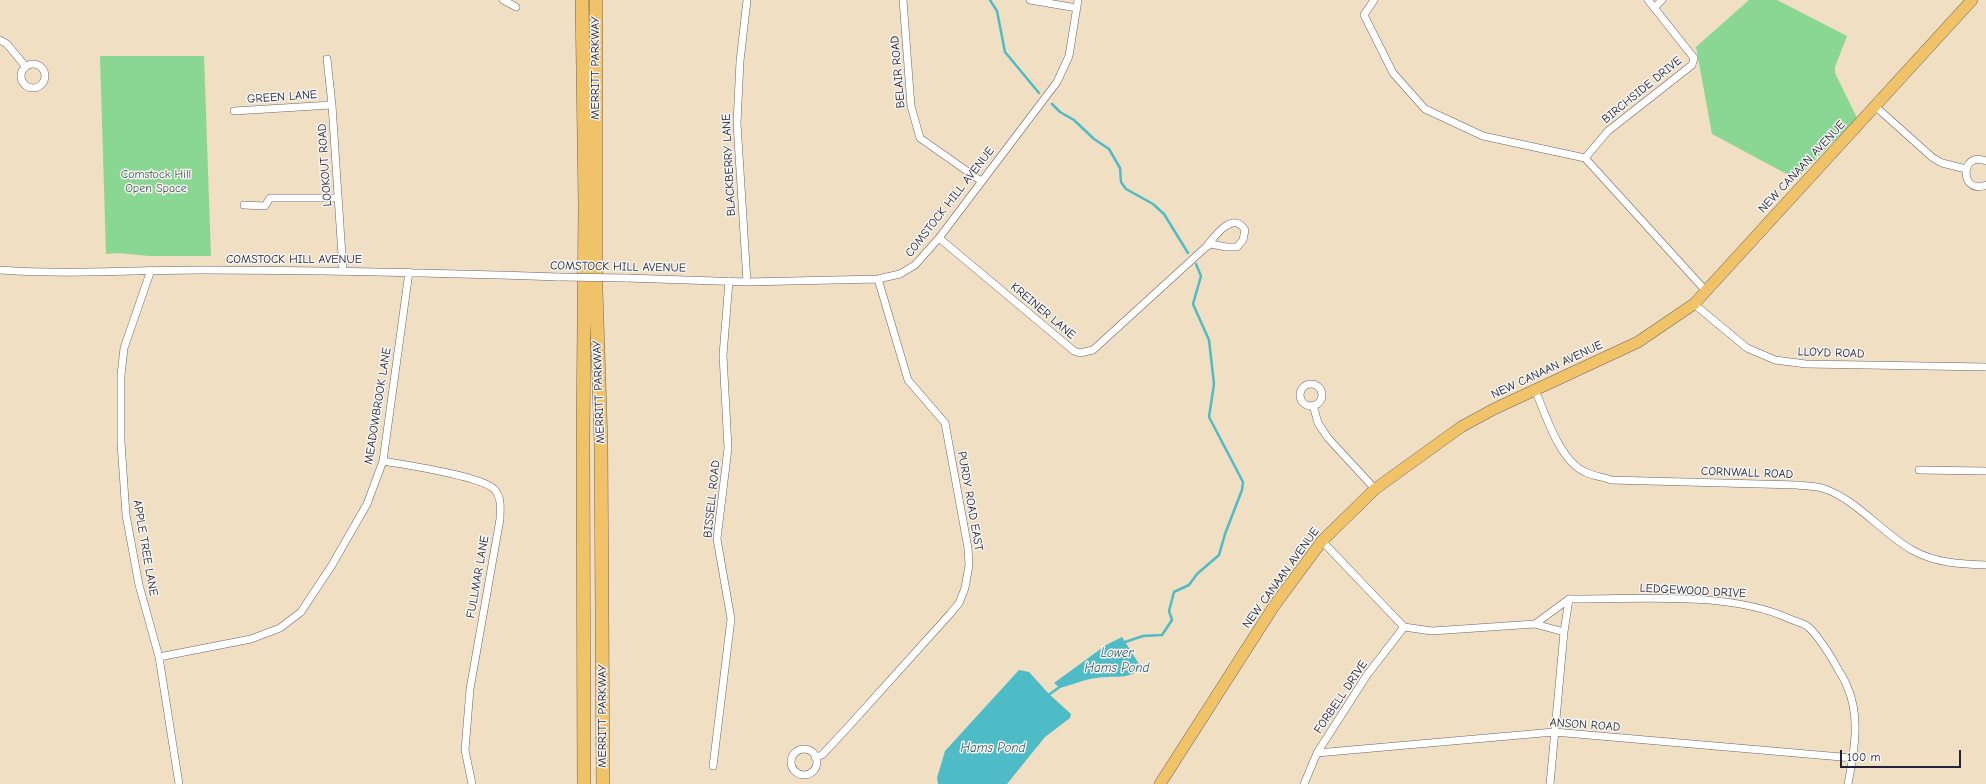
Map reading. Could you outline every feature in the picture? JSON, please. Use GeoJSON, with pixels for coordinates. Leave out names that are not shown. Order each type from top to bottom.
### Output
{"type":"FeatureCollection","features":[{"type":"Feature","properties":{"kind":"highway","name":"MERRITT PARKWAY"},"geometry":{"type":"LineString","coordinates":[[582,0],[585,205],[583,442],[584,784]]}},
{"type":"Feature","properties":{"kind":"highway","name":"MERRITT PARKWAY"},"geometry":{"type":"LineString","coordinates":[[596,0],[596,290],[602,483],[603,784]]}},
{"type":"Feature","properties":{"kind":"main road","name":"NEW CANAAN AVENUE"},"geometry":{"type":"LineString","coordinates":[[1160,784],[1274,606],[1322,541],[1375,489],[1461,427],[1534,390],[1638,342],[1694,304],[1705,290],[1876,107],[1972,0]]}},
{"type":"Feature","properties":{"kind":"street"},"geometry":{"type":"LineString","coordinates":[[503,0],[516,7]]}},
{"type":"Feature","properties":{"kind":"street","name":"BLACKBERRY LANE"},"geometry":{"type":"LineString","coordinates":[[747,0],[740,61],[737,123],[747,282]]}},
{"type":"Feature","properties":{"kind":"street","name":"BELAIR ROAD"},"geometry":{"type":"LineString","coordinates":[[903,0],[911,106],[920,138],[981,181]]}},
{"type":"Feature","properties":{"kind":"street"},"geometry":{"type":"LineString","coordinates":[[1030,0],[1077,8]]}},
{"type":"Feature","properties":{"kind":"street","name":"COMSTOCK HILL AVENUE"},"geometry":{"type":"LineString","coordinates":[[0,270],[67,273],[151,270],[409,272],[747,282],[878,279],[900,274],[915,265],[939,238],[1057,82],[1069,56],[1078,0]]}},
{"type":"Feature","properties":{"kind":"street"},"geometry":{"type":"LineString","coordinates":[[1374,0],[1364,15],[1393,73],[1425,109],[1483,136],[1585,158],[1705,290]]}},
{"type":"Feature","properties":{"kind":"street","name":"BIRCHSIDE DRIVE"},"geometry":{"type":"LineString","coordinates":[[1585,158],[1608,131],[1692,65],[1694,58],[1648,0]]}},
{"type":"Feature","properties":{"kind":"street"},"geometry":{"type":"LineString","coordinates":[[1655,7],[1662,0]]}},
{"type":"Feature","properties":{"kind":"street"},"geometry":{"type":"LineString","coordinates":[[0,40],[7,44],[26,67]]}},
{"type":"Feature","properties":{"kind":"street","name":"LOOKOUT ROAD"},"geometry":{"type":"LineString","coordinates":[[327,59],[332,105],[343,271]]}},
{"type":"Feature","properties":{"kind":"street","name":"GREEN LANE"},"geometry":{"type":"LineString","coordinates":[[234,111],[332,105]]}},
{"type":"Feature","properties":{"kind":"street"},"geometry":{"type":"LineString","coordinates":[[1876,107],[1933,158],[1942,163],[1966,169]]}},
{"type":"Feature","properties":{"kind":"street"},"geometry":{"type":"LineString","coordinates":[[1986,161],[1979,159],[1974,160],[1966,169],[1966,177],[1971,184],[1980,186],[1986,185]]}},
{"type":"Feature","properties":{"kind":"street"},"geometry":{"type":"LineString","coordinates":[[244,205],[265,206],[270,198],[338,198]]}},
{"type":"Feature","properties":{"kind":"street","name":"KREINER LANE"},"geometry":{"type":"LineString","coordinates":[[939,238],[1077,353],[1093,350],[1206,247],[1226,225],[1236,223],[1245,230],[1243,240],[1237,247],[1226,248],[1211,244],[1206,247]]}},
{"type":"Feature","properties":{"kind":"street","name":"APPLE TREE LANE"},"geometry":{"type":"LineString","coordinates":[[151,270],[124,348],[121,375],[121,442],[126,515],[139,584],[159,657],[179,784]]}},
{"type":"Feature","properties":{"kind":"street","name":"MEADOWBROOK LANE"},"geometry":{"type":"LineString","coordinates":[[159,657],[251,639],[280,628],[301,612],[332,565],[367,504],[383,461],[409,272]]}},
{"type":"Feature","properties":{"kind":"street","name":"PURDY ROAD EAST"},"geometry":{"type":"LineString","coordinates":[[815,757],[822,755],[950,614],[959,603],[967,578],[968,548],[945,423],[908,380],[878,279]]}},
{"type":"Feature","properties":{"kind":"street","name":"BISSELL ROAD"},"geometry":{"type":"LineString","coordinates":[[713,766],[731,619],[717,539],[728,448],[724,355],[729,281]]}},
{"type":"Feature","properties":{"kind":"street","name":"LLOYD ROAD"},"geometry":{"type":"LineString","coordinates":[[1694,304],[1747,348],[1775,360],[1806,364],[1986,367]]}},
{"type":"Feature","properties":{"kind":"street","name":"CORNWALL ROAD"},"geometry":{"type":"LineString","coordinates":[[1534,390],[1559,446],[1570,461],[1585,472],[1611,480],[1797,485],[1822,488],[1843,499],[1912,550],[1933,559],[1955,564],[1986,565]]}},
{"type":"Feature","properties":{"kind":"street"},"geometry":{"type":"LineString","coordinates":[[1313,405],[1318,423],[1328,438],[1375,489]]}},
{"type":"Feature","properties":{"kind":"street","name":"FULLMAR LANE"},"geometry":{"type":"LineString","coordinates":[[383,461],[480,480],[495,489],[501,500],[500,519],[470,689],[465,750],[472,784]]}},
{"type":"Feature","properties":{"kind":"street"},"geometry":{"type":"LineString","coordinates":[[1919,470],[1986,471]]}},
{"type":"Feature","properties":{"kind":"street"},"geometry":{"type":"LineString","coordinates":[[1322,541],[1404,628],[1432,631],[1535,624],[1564,632]]}},
{"type":"Feature","properties":{"kind":"street"},"geometry":{"type":"LineString","coordinates":[[1535,624],[1569,599]]}},
{"type":"Feature","properties":{"kind":"street"},"geometry":{"type":"LineString","coordinates":[[1550,784],[1564,632],[1569,599]]}},
{"type":"Feature","properties":{"kind":"street","name":"LEDGEWOOD DRIVE"},"geometry":{"type":"LineString","coordinates":[[1569,599],[1673,599],[1730,602],[1754,606],[1780,614],[1807,626],[1828,652],[1848,687],[1856,720],[1853,758],[1848,784]]}},
{"type":"Feature","properties":{"kind":"street","name":"FORBELL DRIVE"},"geometry":{"type":"LineString","coordinates":[[1304,784],[1317,753],[1367,675],[1404,628]]}},
{"type":"Feature","properties":{"kind":"street","name":"ANSON ROAD"},"geometry":{"type":"LineString","coordinates":[[1317,753],[1554,732],[1853,758]]}},
{"type":"Feature","properties":{"kind":"green space"},"geometry":{"type":"Polygon","coordinates":[[[1749,0],[1777,0],[1847,36],[1835,67],[1835,73],[1857,118],[1796,179],[1712,134],[1696,47],[1749,0]]]}},
{"type":"Feature","properties":{"kind":"green space","name":"Comstock Hill Open Space"},"geometry":{"type":"Polygon","coordinates":[[[100,56],[204,56],[211,256],[150,256],[118,253],[106,254],[100,56]]]}},
{"type":"Feature","properties":{"kind":"water","name":"Lower Hams Pond"},"geometry":{"type":"Polygon","coordinates":[[[1122,637],[1139,664],[1140,670],[1129,675],[1092,679],[1060,688],[1054,683],[1106,645],[1122,637]]]}},
{"type":"Feature","properties":{"kind":"water","name":"Hams Pond"},"geometry":{"type":"Polygon","coordinates":[[[1019,670],[1029,672],[1049,694],[1071,714],[1070,718],[1045,737],[1007,784],[938,784],[937,778],[945,751],[1019,670]]]}},
{"type":"Feature","properties":{"kind":"waterway"},"geometry":{"type":"LineString","coordinates":[[990,0],[997,11],[1005,52],[1039,93]]}},
{"type":"Feature","properties":{"kind":"waterway"},"geometry":{"type":"LineString","coordinates":[[1052,104],[1060,112],[1074,120],[1094,139],[1109,149],[1120,168],[1121,182],[1126,189],[1153,204],[1164,214],[1188,253]]}},
{"type":"Feature","properties":{"kind":"waterway"},"geometry":{"type":"LineString","coordinates":[[1122,643],[1143,636],[1162,635],[1172,620],[1169,611],[1174,592],[1189,585],[1197,574],[1219,555],[1225,534],[1242,490],[1243,482],[1209,417],[1214,384],[1209,340],[1193,304],[1201,276],[1196,264]]}},
{"type":"Feature","properties":{"kind":"waterway"},"geometry":{"type":"LineString","coordinates":[[1047,696],[1061,686]]}}]}
